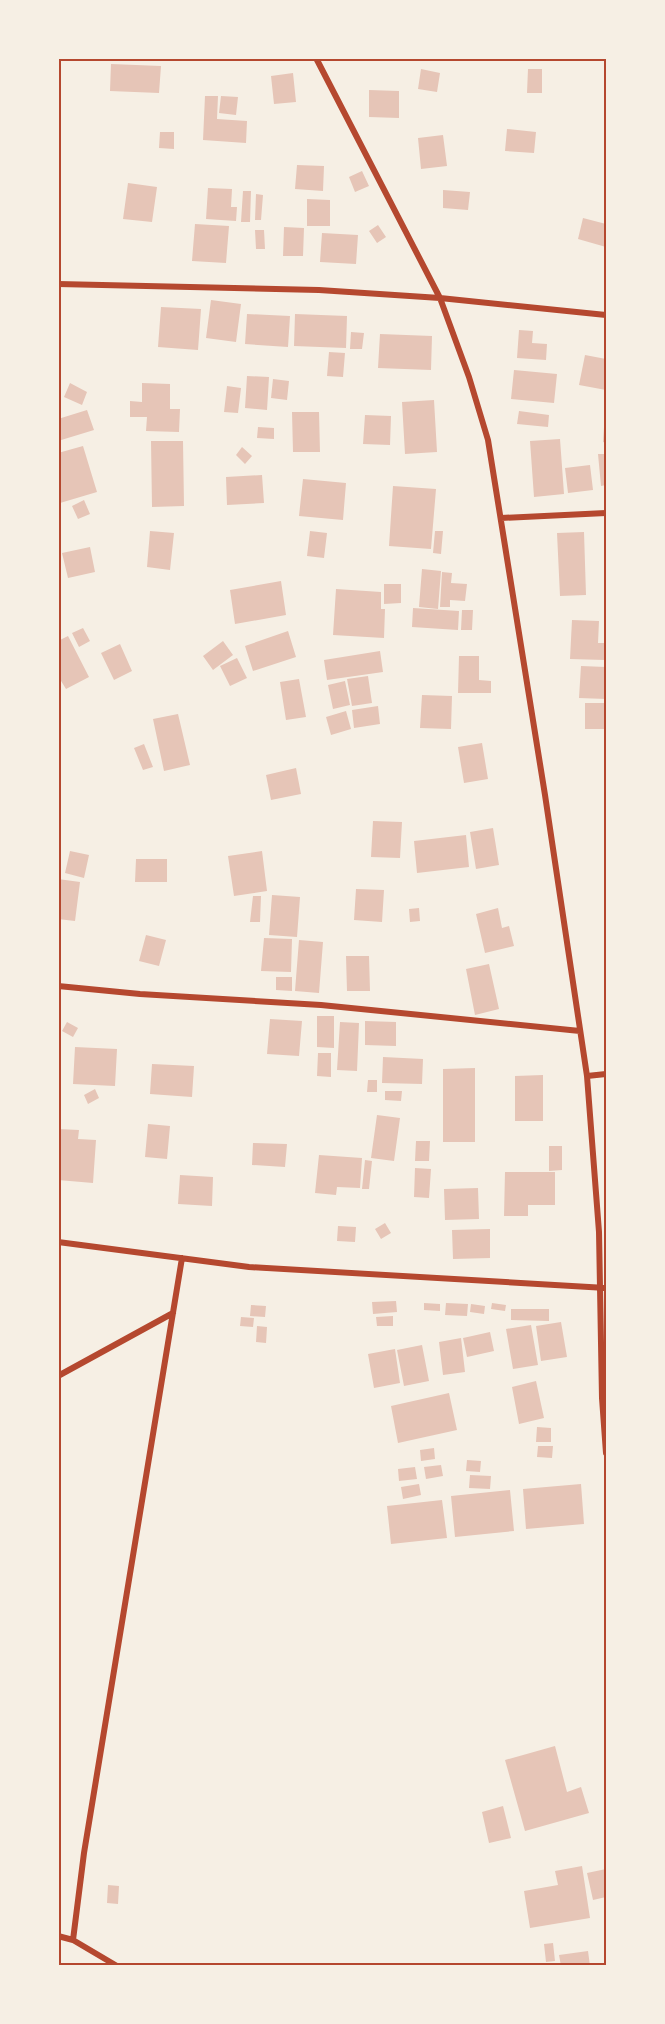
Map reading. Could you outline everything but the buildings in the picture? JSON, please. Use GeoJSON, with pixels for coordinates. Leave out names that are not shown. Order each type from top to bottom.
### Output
{"type":"FeatureCollection","features":[{"type":"Feature","properties":{"kind":"street"},"geometry":{"type":"LineString","coordinates":[[316,58],[440,298],[469,377],[488,440],[547,807],[587,1076],[604,1288],[602,1398],[606,1453]]}},
{"type":"Feature","properties":{"kind":"street"},"geometry":{"type":"LineString","coordinates":[[58,284],[319,290],[440,298],[606,315]]}},
{"type":"Feature","properties":{"kind":"street"},"geometry":{"type":"LineString","coordinates":[[501,518],[606,513]]}},
{"type":"Feature","properties":{"kind":"street"},"geometry":{"type":"LineString","coordinates":[[58,986],[140,994],[321,1005],[580,1031]]}},
{"type":"Feature","properties":{"kind":"street"},"geometry":{"type":"LineString","coordinates":[[587,1076],[606,1074]]}},
{"type":"Feature","properties":{"kind":"street"},"geometry":{"type":"LineString","coordinates":[[58,1242],[249,1267],[604,1288]]}},
{"type":"Feature","properties":{"kind":"street"},"geometry":{"type":"LineString","coordinates":[[73,1940],[84,1853],[182,1258]]}},
{"type":"Feature","properties":{"kind":"street"},"geometry":{"type":"LineString","coordinates":[[58,1376],[173,1313]]}},
{"type":"Feature","properties":{"kind":"street"},"geometry":{"type":"LineString","coordinates":[[58,1936],[73,1940],[117,1965]]}}]}
